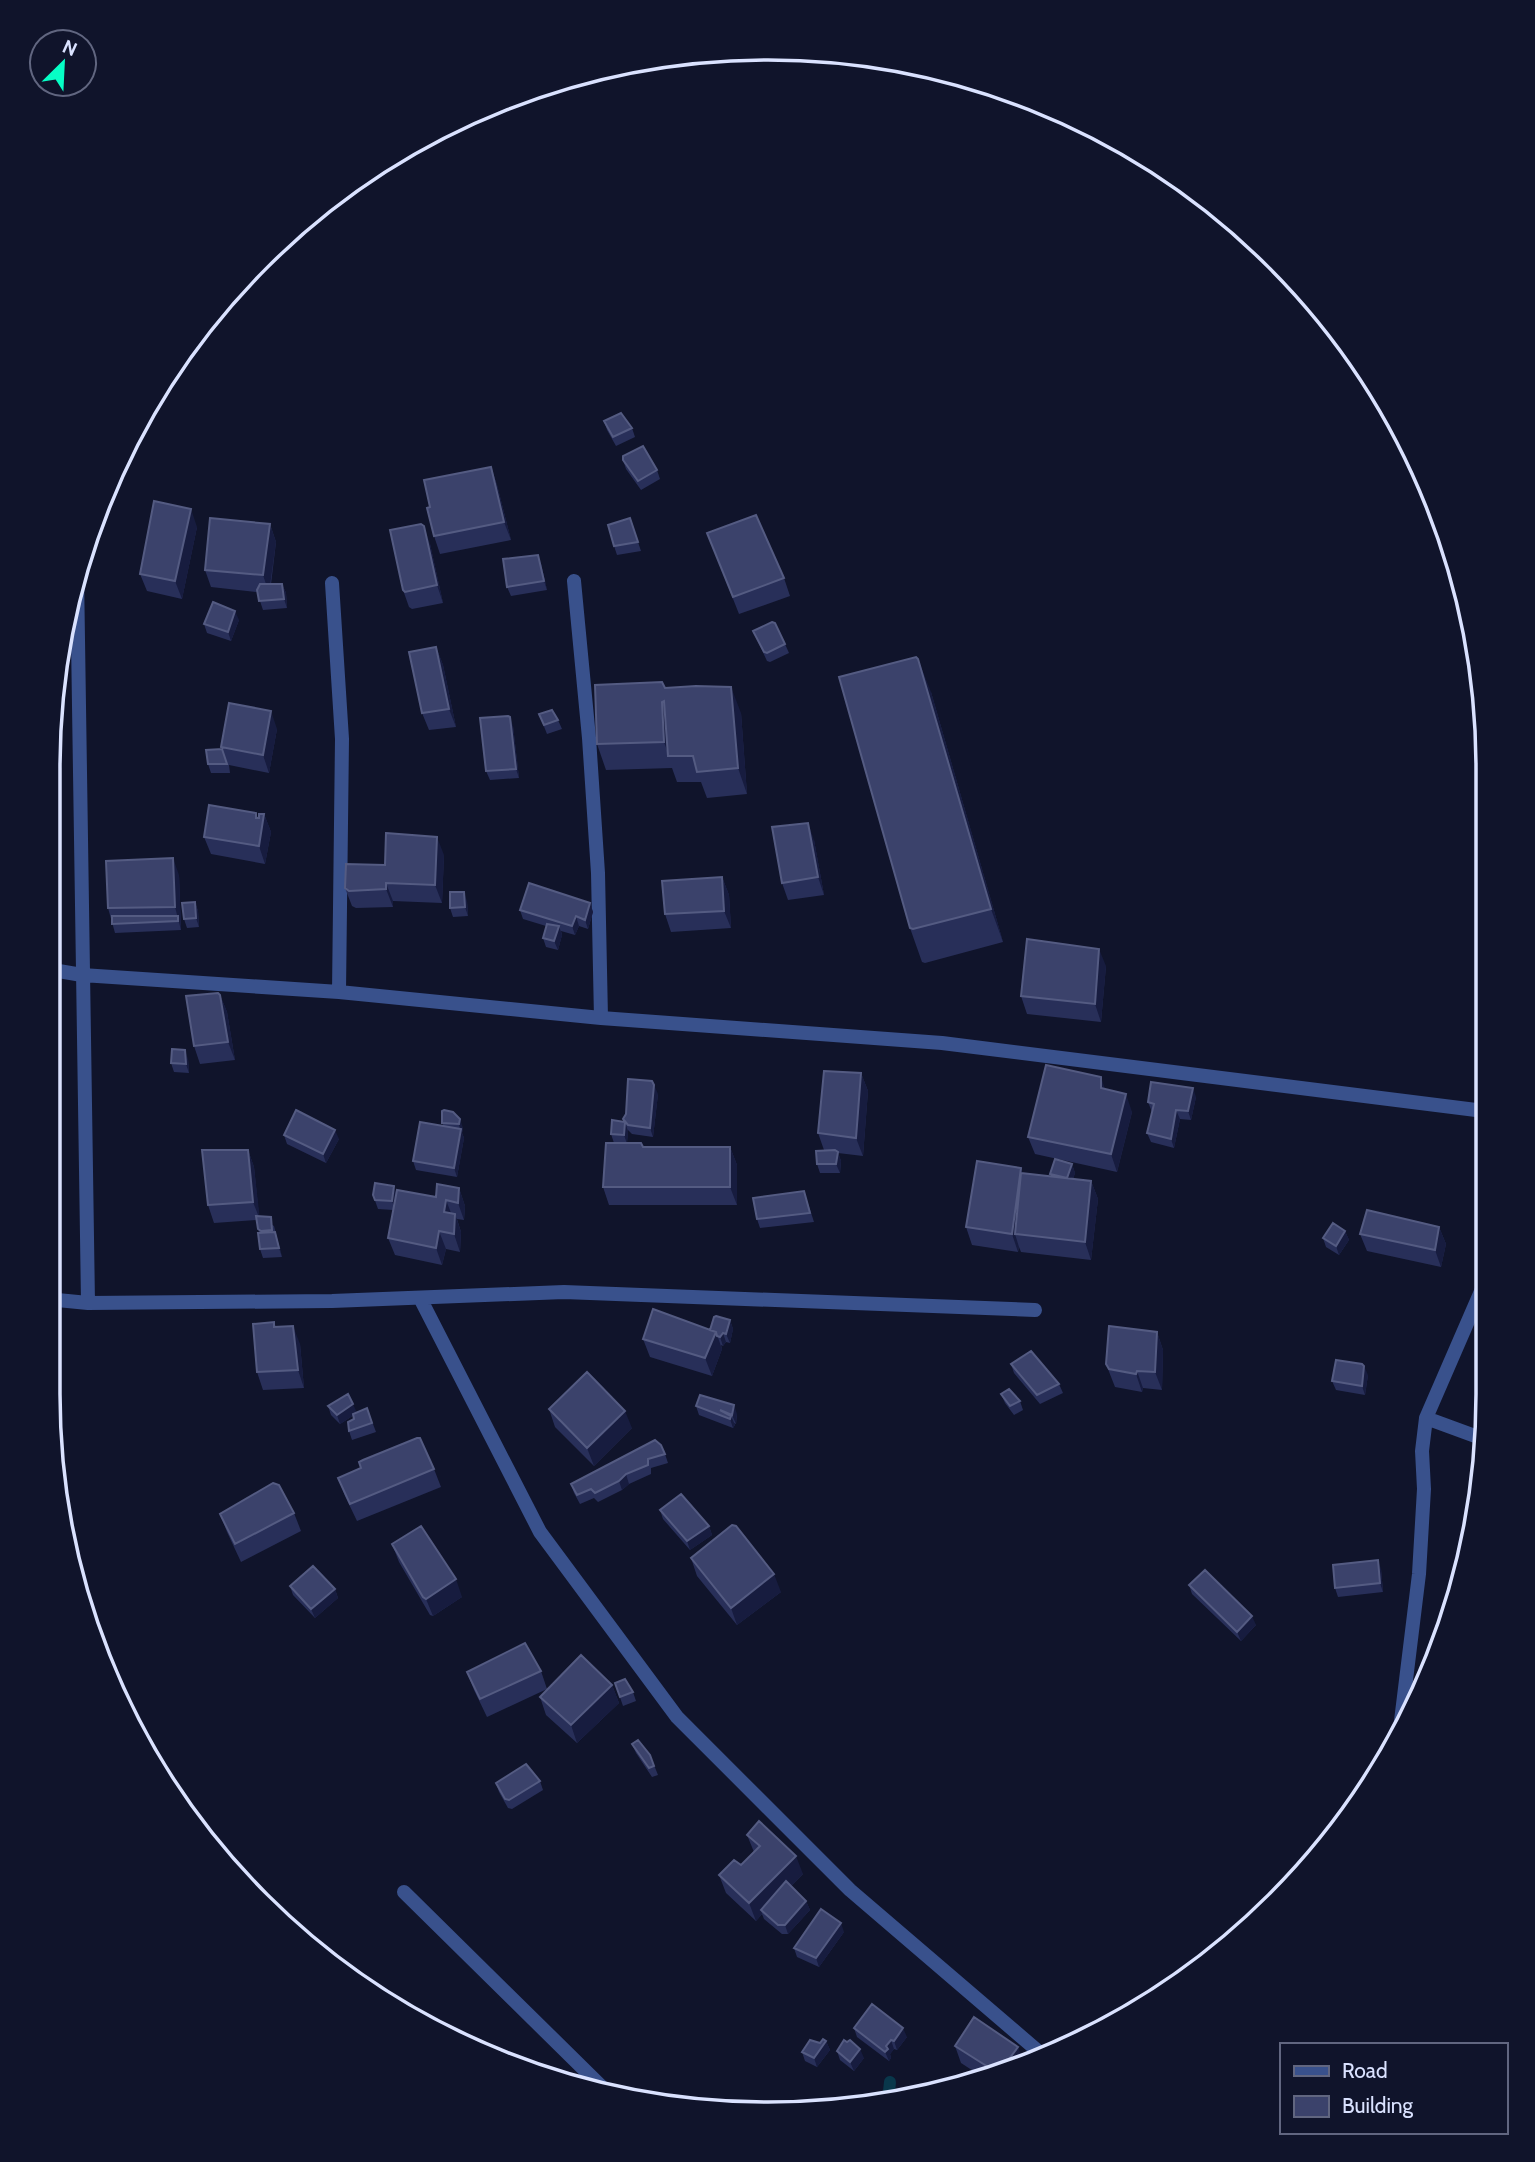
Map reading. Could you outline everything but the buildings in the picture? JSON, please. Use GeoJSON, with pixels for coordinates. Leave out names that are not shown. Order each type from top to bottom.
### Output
{"type":"FeatureCollection","features":[{"type":"Feature","properties":{"kind":"street"},"geometry":{"type":"LineString","coordinates":[[574,580],[596,846],[601,1018]]}},
{"type":"Feature","properties":{"kind":"street"},"geometry":{"type":"LineString","coordinates":[[332,583],[342,739],[339,992]]}},
{"type":"Feature","properties":{"kind":"street"},"geometry":{"type":"LineString","coordinates":[[77,611],[88,1303]]}},
{"type":"Feature","properties":{"kind":"street"},"geometry":{"type":"LineString","coordinates":[[60,971],[82,975],[339,992],[601,1018],[942,1043],[1476,1110]]}},
{"type":"Feature","properties":{"kind":"street"},"geometry":{"type":"LineString","coordinates":[[60,1300],[88,1303],[420,1298],[564,1292],[1035,1310]]}},
{"type":"Feature","properties":{"kind":"street"},"geometry":{"type":"LineString","coordinates":[[420,1298],[540,1532],[677,1717],[850,1890],[1036,2050]]}},
{"type":"Feature","properties":{"kind":"street"},"geometry":{"type":"LineString","coordinates":[[1403,1706],[1419,1574],[1424,1489],[1422,1451],[1426,1418],[1476,1303]]}},
{"type":"Feature","properties":{"kind":"street"},"geometry":{"type":"LineString","coordinates":[[1426,1418],[1474,1436]]}},
{"type":"Feature","properties":{"kind":"street"},"geometry":{"type":"LineString","coordinates":[[404,1892],[596,2081]]}},
{"type":"Feature","properties":{"kind":"waterway"},"geometry":{"type":"LineString","coordinates":[[889,2092],[890,2082]]}}]}
